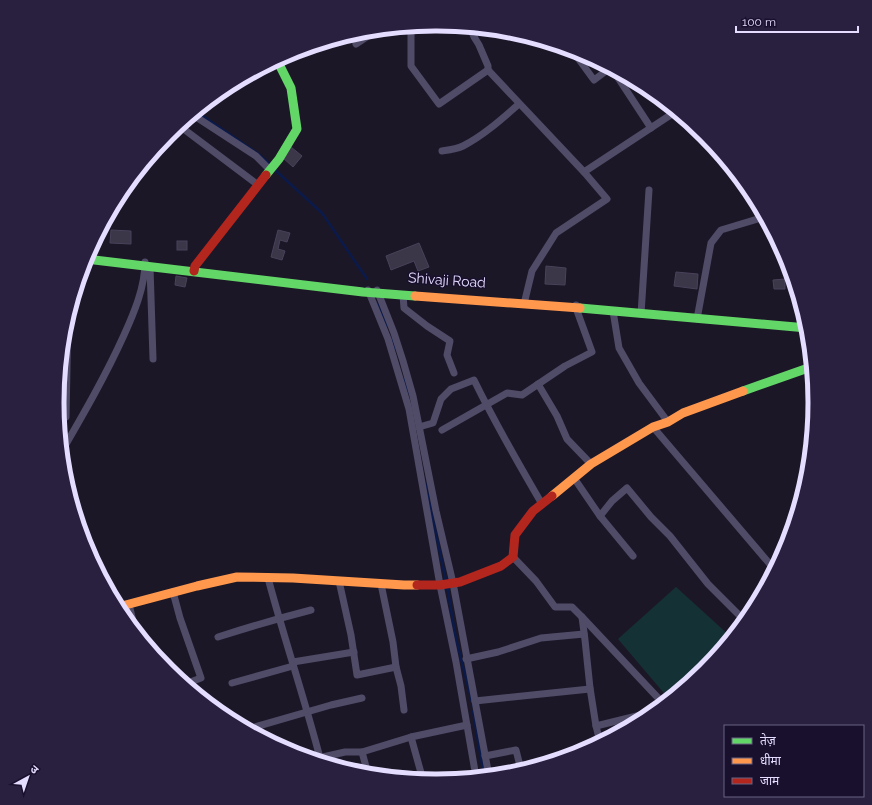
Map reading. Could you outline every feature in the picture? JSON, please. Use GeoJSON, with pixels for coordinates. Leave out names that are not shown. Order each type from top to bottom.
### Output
{"type":"FeatureCollection","features":[{"type":"Feature","properties":{"kind":"main road"},"geometry":{"type":"LineString","coordinates":[[194,269],[279,160],[297,129],[291,88],[280,65]]}},
{"type":"Feature","properties":{"kind":"main road","name":"Shivaji Road"},"geometry":{"type":"LineString","coordinates":[[95,256],[146,264],[373,291],[798,323]]}},
{"type":"Feature","properties":{"kind":"main road"},"geometry":{"type":"LineString","coordinates":[[373,291],[403,295],[524,302]]}},
{"type":"Feature","properties":{"kind":"main road"},"geometry":{"type":"LineString","coordinates":[[576,306],[613,312],[641,311]]}},
{"type":"Feature","properties":{"kind":"main road"},"geometry":{"type":"LineString","coordinates":[[697,316],[799,327]]}},
{"type":"Feature","properties":{"kind":"main road"},"geometry":{"type":"LineString","coordinates":[[125,605],[237,577],[293,578],[404,585],[460,582],[501,566],[513,557],[515,535],[533,511],[591,464],[654,427],[668,422],[683,413],[787,374],[806,369]]}},
{"type":"Feature","properties":{"kind":"street"},"geometry":{"type":"LineString","coordinates":[[411,32],[411,66],[439,104],[488,70]]}},
{"type":"Feature","properties":{"kind":"street"},"geometry":{"type":"LineString","coordinates":[[472,33],[488,66],[488,70],[584,172],[607,199],[556,233],[532,271],[524,302]]}},
{"type":"Feature","properties":{"kind":"street"},"geometry":{"type":"LineString","coordinates":[[356,44],[366,38]]}},
{"type":"Feature","properties":{"kind":"street"},"geometry":{"type":"LineString","coordinates":[[579,59],[594,80],[605,72]]}},
{"type":"Feature","properties":{"kind":"street"},"geometry":{"type":"LineString","coordinates":[[620,80],[651,128]]}},
{"type":"Feature","properties":{"kind":"street"},"geometry":{"type":"LineString","coordinates":[[442,151],[462,147],[502,119],[519,104]]}},
{"type":"Feature","properties":{"kind":"street"},"geometry":{"type":"LineString","coordinates":[[584,172],[671,115]]}},
{"type":"Feature","properties":{"kind":"street"},"geometry":{"type":"LineString","coordinates":[[197,118],[256,156],[271,169]]}},
{"type":"Feature","properties":{"kind":"street"},"geometry":{"type":"LineString","coordinates":[[185,130],[258,185]]}},
{"type":"Feature","properties":{"kind":"street"},"geometry":{"type":"LineString","coordinates":[[641,311],[649,190]]}},
{"type":"Feature","properties":{"kind":"street"},"geometry":{"type":"LineString","coordinates":[[697,316],[711,243],[721,230],[759,219]]}},
{"type":"Feature","properties":{"kind":"street"},"geometry":{"type":"LineString","coordinates":[[146,264],[153,359]]}},
{"type":"Feature","properties":{"kind":"street"},"geometry":{"type":"LineString","coordinates":[[67,442],[114,356],[132,318],[142,285],[146,264]]}},
{"type":"Feature","properties":{"kind":"street"},"geometry":{"type":"LineString","coordinates":[[373,291],[394,333],[413,396],[452,583],[488,770]]}},
{"type":"Feature","properties":{"kind":"street"},"geometry":{"type":"LineString","coordinates":[[373,291],[409,409],[475,772]]}},
{"type":"Feature","properties":{"kind":"street"},"geometry":{"type":"LineString","coordinates":[[403,295],[404,308],[427,326],[450,341],[447,355],[454,373]]}},
{"type":"Feature","properties":{"kind":"street"},"geometry":{"type":"LineString","coordinates":[[442,430],[507,393],[522,395],[565,366],[592,352],[576,306]]}},
{"type":"Feature","properties":{"kind":"street"},"geometry":{"type":"LineString","coordinates":[[613,312],[619,348],[639,383],[668,422]]}},
{"type":"Feature","properties":{"kind":"street"},"geometry":{"type":"LineString","coordinates":[[65,417],[66,417],[67,361]]}},
{"type":"Feature","properties":{"kind":"street"},"geometry":{"type":"LineString","coordinates":[[420,427],[433,423],[441,399],[451,389],[474,380],[486,405],[542,504]]}},
{"type":"Feature","properties":{"kind":"street"},"geometry":{"type":"LineString","coordinates":[[538,384],[557,416],[567,439],[591,464]]}},
{"type":"Feature","properties":{"kind":"street"},"geometry":{"type":"LineString","coordinates":[[654,427],[770,564]]}},
{"type":"Feature","properties":{"kind":"street"},"geometry":{"type":"LineString","coordinates":[[574,478],[600,516],[633,556]]}},
{"type":"Feature","properties":{"kind":"street"},"geometry":{"type":"LineString","coordinates":[[600,516],[612,500],[627,488],[651,517],[674,541],[708,584],[740,616]]}},
{"type":"Feature","properties":{"kind":"street"},"geometry":{"type":"LineString","coordinates":[[513,557],[536,581],[554,608],[572,607],[659,699]]}},
{"type":"Feature","properties":{"kind":"street"},"geometry":{"type":"LineString","coordinates":[[268,578],[279,619],[308,711],[316,754]]}},
{"type":"Feature","properties":{"kind":"street"},"geometry":{"type":"LineString","coordinates":[[339,581],[351,635],[357,675],[396,667]]}},
{"type":"Feature","properties":{"kind":"street"},"geometry":{"type":"LineString","coordinates":[[381,584],[393,642],[404,710]]}},
{"type":"Feature","properties":{"kind":"street"},"geometry":{"type":"LineString","coordinates":[[173,592],[180,618],[201,678],[191,682]]}},
{"type":"Feature","properties":{"kind":"street"},"geometry":{"type":"LineString","coordinates":[[129,604],[132,616]]}},
{"type":"Feature","properties":{"kind":"street"},"geometry":{"type":"LineString","coordinates":[[218,637],[311,610]]}},
{"type":"Feature","properties":{"kind":"street"},"geometry":{"type":"LineString","coordinates":[[582,617],[590,689],[599,737]]}},
{"type":"Feature","properties":{"kind":"street"},"geometry":{"type":"LineString","coordinates":[[466,659],[498,652],[541,638],[584,634]]}},
{"type":"Feature","properties":{"kind":"street"},"geometry":{"type":"LineString","coordinates":[[232,683],[293,664],[354,652]]}},
{"type":"Feature","properties":{"kind":"street"},"geometry":{"type":"LineString","coordinates":[[475,702],[590,689]]}},
{"type":"Feature","properties":{"kind":"street"},"geometry":{"type":"LineString","coordinates":[[255,727],[308,711],[362,698]]}},
{"type":"Feature","properties":{"kind":"street"},"geometry":{"type":"LineString","coordinates":[[596,726],[627,721]]}},
{"type":"Feature","properties":{"kind":"street"},"geometry":{"type":"LineString","coordinates":[[325,756],[344,752],[362,752],[411,737],[467,725]]}},
{"type":"Feature","properties":{"kind":"street"},"geometry":{"type":"LineString","coordinates":[[411,737],[421,773]]}},
{"type":"Feature","properties":{"kind":"street"},"geometry":{"type":"LineString","coordinates":[[485,756],[516,750],[520,764]]}},
{"type":"Feature","properties":{"kind":"street"},"geometry":{"type":"LineString","coordinates":[[362,752],[366,767]]}},
{"type":"Feature","properties":{"kind":"green space"},"geometry":{"type":"Polygon","coordinates":[[[676,587],[727,633],[699,665],[665,694],[618,639],[676,587]]]}},
{"type":"Feature","properties":{"kind":"building"},"geometry":{"type":"Polygon","coordinates":[[[291,147],[302,156],[293,167],[282,157],[291,147]]]}},
{"type":"Feature","properties":{"kind":"building"},"geometry":{"type":"Polygon","coordinates":[[[111,230],[131,231],[131,244],[110,243],[111,230]]]}},
{"type":"Feature","properties":{"kind":"building"},"geometry":{"type":"Polygon","coordinates":[[[278,230],[290,233],[287,242],[280,240],[278,249],[285,251],[282,260],[271,257],[278,230]]]}},
{"type":"Feature","properties":{"kind":"building"},"geometry":{"type":"Polygon","coordinates":[[[177,241],[187,241],[187,250],[177,250],[177,241]]]}},
{"type":"Feature","properties":{"kind":"building"},"geometry":{"type":"Polygon","coordinates":[[[419,243],[429,267],[418,271],[414,261],[391,270],[386,256],[419,243]]]}},
{"type":"Feature","properties":{"kind":"building"},"geometry":{"type":"Polygon","coordinates":[[[546,266],[566,268],[565,285],[545,284],[546,266]]]}},
{"type":"Feature","properties":{"kind":"building"},"geometry":{"type":"Polygon","coordinates":[[[676,272],[698,274],[697,289],[674,286],[676,272]]]}},
{"type":"Feature","properties":{"kind":"building"},"geometry":{"type":"Polygon","coordinates":[[[176,276],[187,278],[185,287],[175,285],[176,276]]]}},
{"type":"Feature","properties":{"kind":"building"},"geometry":{"type":"Polygon","coordinates":[[[785,279],[785,289],[774,289],[773,280],[785,279]]]}},
{"type":"Feature","properties":{"kind":"waterway"},"geometry":{"type":"LineString","coordinates":[[201,115],[257,153],[271,165]]}},
{"type":"Feature","properties":{"kind":"waterway"},"geometry":{"type":"LineString","coordinates":[[274,169],[322,213],[367,279]]}},
{"type":"Feature","properties":{"kind":"waterway"},"geometry":{"type":"LineString","coordinates":[[377,303],[387,327]]}},
{"type":"Feature","properties":{"kind":"waterway"},"geometry":{"type":"LineString","coordinates":[[391,337],[395,349]]}},
{"type":"Feature","properties":{"kind":"waterway"},"geometry":{"type":"LineString","coordinates":[[404,377],[408,393]]}},
{"type":"Feature","properties":{"kind":"waterway"},"geometry":{"type":"LineString","coordinates":[[425,482],[446,581]]}},
{"type":"Feature","properties":{"kind":"waterway"},"geometry":{"type":"LineString","coordinates":[[447,586],[456,639],[473,706]]}},
{"type":"Feature","properties":{"kind":"waterway"},"geometry":{"type":"LineString","coordinates":[[473,711],[483,771]]}},
{"type":"Feature","properties":{"kind":"traffic: fast"},"geometry":{"type":"LineString","coordinates":[[266,175],[279,159],[297,129],[291,88],[280,65]]}},
{"type":"Feature","properties":{"kind":"traffic: fast"},"geometry":{"type":"LineString","coordinates":[[93,260],[363,292],[415,296]]}},
{"type":"Feature","properties":{"kind":"traffic: fast"},"geometry":{"type":"LineString","coordinates":[[580,308],[799,327]]}},
{"type":"Feature","properties":{"kind":"traffic: fast"},"geometry":{"type":"LineString","coordinates":[[743,391],[806,369]]}},
{"type":"Feature","properties":{"kind":"traffic: slow"},"geometry":{"type":"LineString","coordinates":[[415,296],[580,308]]}},
{"type":"Feature","properties":{"kind":"traffic: slow"},"geometry":{"type":"LineString","coordinates":[[552,496],[591,464],[653,427],[668,422],[683,413],[743,391]]}},
{"type":"Feature","properties":{"kind":"traffic: slow"},"geometry":{"type":"LineString","coordinates":[[125,605],[237,577],[293,578],[417,585]]}},
{"type":"Feature","properties":{"kind":"traffic: jam"},"geometry":{"type":"LineString","coordinates":[[194,271],[195,266],[266,175]]}},
{"type":"Feature","properties":{"kind":"traffic: jam"},"geometry":{"type":"LineString","coordinates":[[417,585],[440,585],[460,582],[501,566],[513,557],[515,535],[533,511],[552,496]]}}]}
